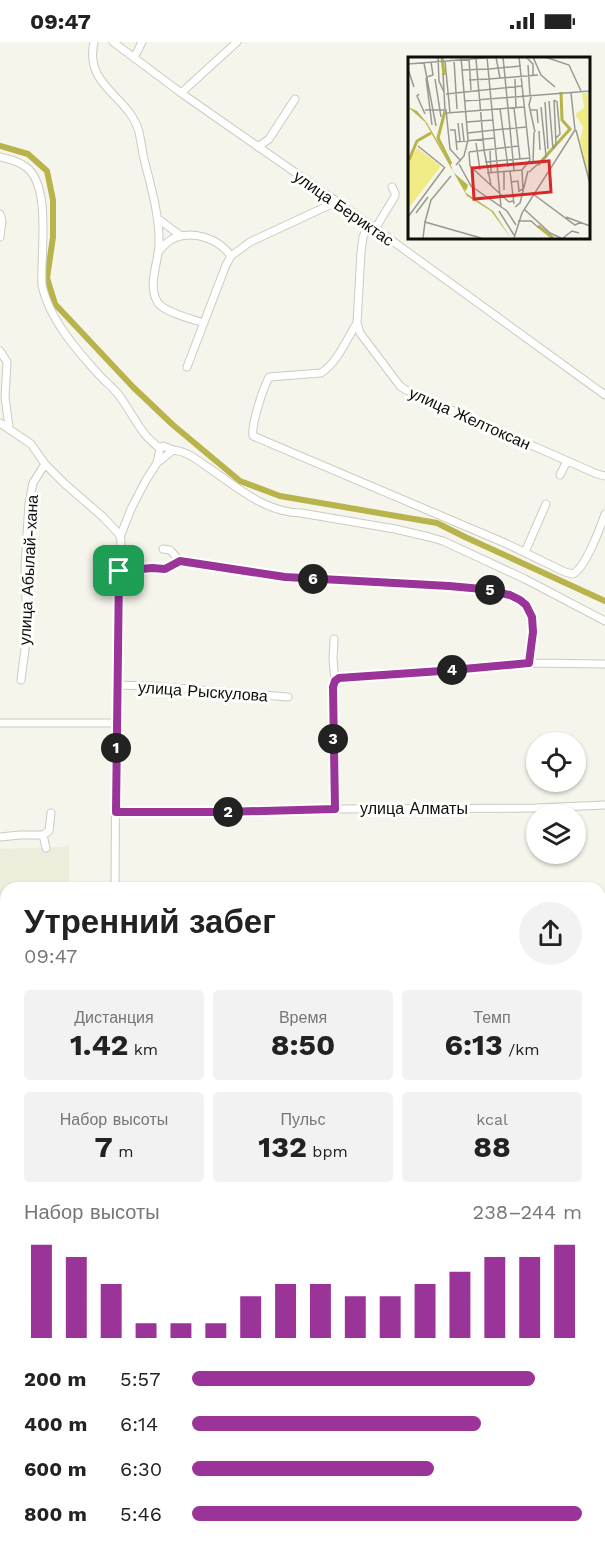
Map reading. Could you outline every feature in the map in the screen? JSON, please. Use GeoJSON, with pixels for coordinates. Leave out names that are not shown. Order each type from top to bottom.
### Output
{"type":"FeatureCollection","features":[{"type":"Feature","properties":{"kind":"street"},"geometry":{"type":"LineString","coordinates":[[94,42],[92,58],[94,69],[100,80],[131,115],[138,131],[159,236],[153,285],[155,296],[165,310],[204,324]]}},
{"type":"Feature","properties":{"kind":"street","name":"улица Бериктас"},"geometry":{"type":"LineString","coordinates":[[113,42],[605,395]]}},
{"type":"Feature","properties":{"kind":"street"},"geometry":{"type":"LineString","coordinates":[[134,58],[142,42]]}},
{"type":"Feature","properties":{"kind":"street"},"geometry":{"type":"LineString","coordinates":[[181,93],[237,42]]}},
{"type":"Feature","properties":{"kind":"street"},"geometry":{"type":"LineString","coordinates":[[258,147],[269,139],[295,99]]}},
{"type":"Feature","properties":{"kind":"street"},"geometry":{"type":"LineString","coordinates":[[0,157],[27,168],[38,183],[43,216],[42,285],[53,315],[100,376],[117,393],[147,437],[160,448]]}},
{"type":"Feature","properties":{"kind":"street"},"geometry":{"type":"LineString","coordinates":[[392,187],[395,196],[363,237],[357,323],[333,363],[321,373],[268,377],[252,431],[253,436],[573,574],[579,572],[605,514]]}},
{"type":"Feature","properties":{"kind":"street"},"geometry":{"type":"LineString","coordinates":[[187,367],[231,256],[250,242],[336,202]]}},
{"type":"Feature","properties":{"kind":"street"},"geometry":{"type":"LineString","coordinates":[[0,214],[2,221],[0,237]]}},
{"type":"Feature","properties":{"kind":"street"},"geometry":{"type":"LineString","coordinates":[[157,218],[181,236]]}},
{"type":"Feature","properties":{"kind":"street"},"geometry":{"type":"LineString","coordinates":[[159,250],[174,238],[194,236],[207,238],[219,244],[231,256]]}},
{"type":"Feature","properties":{"kind":"street","name":"улица Желтоксан"},"geometry":{"type":"LineString","coordinates":[[357,323],[360,333],[395,380],[406,390],[605,476]]}},
{"type":"Feature","properties":{"kind":"street"},"geometry":{"type":"LineString","coordinates":[[0,353],[7,362],[5,397],[9,427]]}},
{"type":"Feature","properties":{"kind":"street","name":"улица Абылай-хана"},"geometry":{"type":"LineString","coordinates":[[0,423],[31,444],[45,464],[103,517],[120,537]]}},
{"type":"Feature","properties":{"kind":"street"},"geometry":{"type":"LineString","coordinates":[[160,448],[163,446],[181,450],[266,505],[290,513],[395,529],[436,539],[525,579],[605,621]]}},
{"type":"Feature","properties":{"kind":"street"},"geometry":{"type":"LineString","coordinates":[[115,882],[120,537],[131,509],[157,463],[160,448]]}},
{"type":"Feature","properties":{"kind":"street"},"geometry":{"type":"LineString","coordinates":[[157,463],[173,450]]}},
{"type":"Feature","properties":{"kind":"street"},"geometry":{"type":"LineString","coordinates":[[560,475],[567,461]]}},
{"type":"Feature","properties":{"kind":"street","name":"улица Абылай-хана"},"geometry":{"type":"LineString","coordinates":[[21,680],[27,634],[25,567],[29,502],[33,483],[45,464]]}},
{"type":"Feature","properties":{"kind":"street"},"geometry":{"type":"LineString","coordinates":[[525,552],[546,504]]}},
{"type":"Feature","properties":{"kind":"street"},"geometry":{"type":"LineString","coordinates":[[163,549],[170,550],[180,561]]}},
{"type":"Feature","properties":{"kind":"street"},"geometry":{"type":"LineString","coordinates":[[119,571],[165,569],[180,561],[285,577],[449,586],[482,589],[510,595],[526,605],[532,617],[533,632],[529,663]]}},
{"type":"Feature","properties":{"kind":"street"},"geometry":{"type":"LineString","coordinates":[[334,639],[335,809]]}},
{"type":"Feature","properties":{"kind":"street"},"geometry":{"type":"LineString","coordinates":[[335,681],[339,678],[529,663],[605,664]]}},
{"type":"Feature","properties":{"kind":"street","name":"улица Рыскулова"},"geometry":{"type":"LineString","coordinates":[[117,685],[288,697]]}},
{"type":"Feature","properties":{"kind":"street"},"geometry":{"type":"LineString","coordinates":[[0,723],[116,723]]}},
{"type":"Feature","properties":{"kind":"street","name":"улица Алматы"},"geometry":{"type":"LineString","coordinates":[[116,812],[536,808],[605,805]]}},
{"type":"Feature","properties":{"kind":"street"},"geometry":{"type":"LineString","coordinates":[[0,837],[43,835],[50,831],[51,813]]}},
{"type":"Feature","properties":{"kind":"street"},"geometry":{"type":"LineString","coordinates":[[43,835],[46,848]]}},
{"type":"Feature","properties":{"kind":"shaded area"},"geometry":{"type":"Polygon","coordinates":[[[69,845],[69,882],[0,882],[0,849],[69,845]]]}},
{"type":"Feature","properties":{"kind":"waterway"},"geometry":{"type":"LineString","coordinates":[[0,146],[28,154],[47,171],[53,200],[53,237],[47,278],[55,304],[133,387],[173,425],[240,481],[280,496],[437,523],[605,601]]}},
{"type":"Feature","properties":{"kind":"route"},"geometry":{"type":"LineString","coordinates":[[180,561],[285,577],[449,586],[497,591],[520,600],[530,611],[533,624],[532,649],[529,663],[339,678],[335,681],[333,687],[335,809],[116,812],[119,571],[165,569],[180,561]]}}]}
